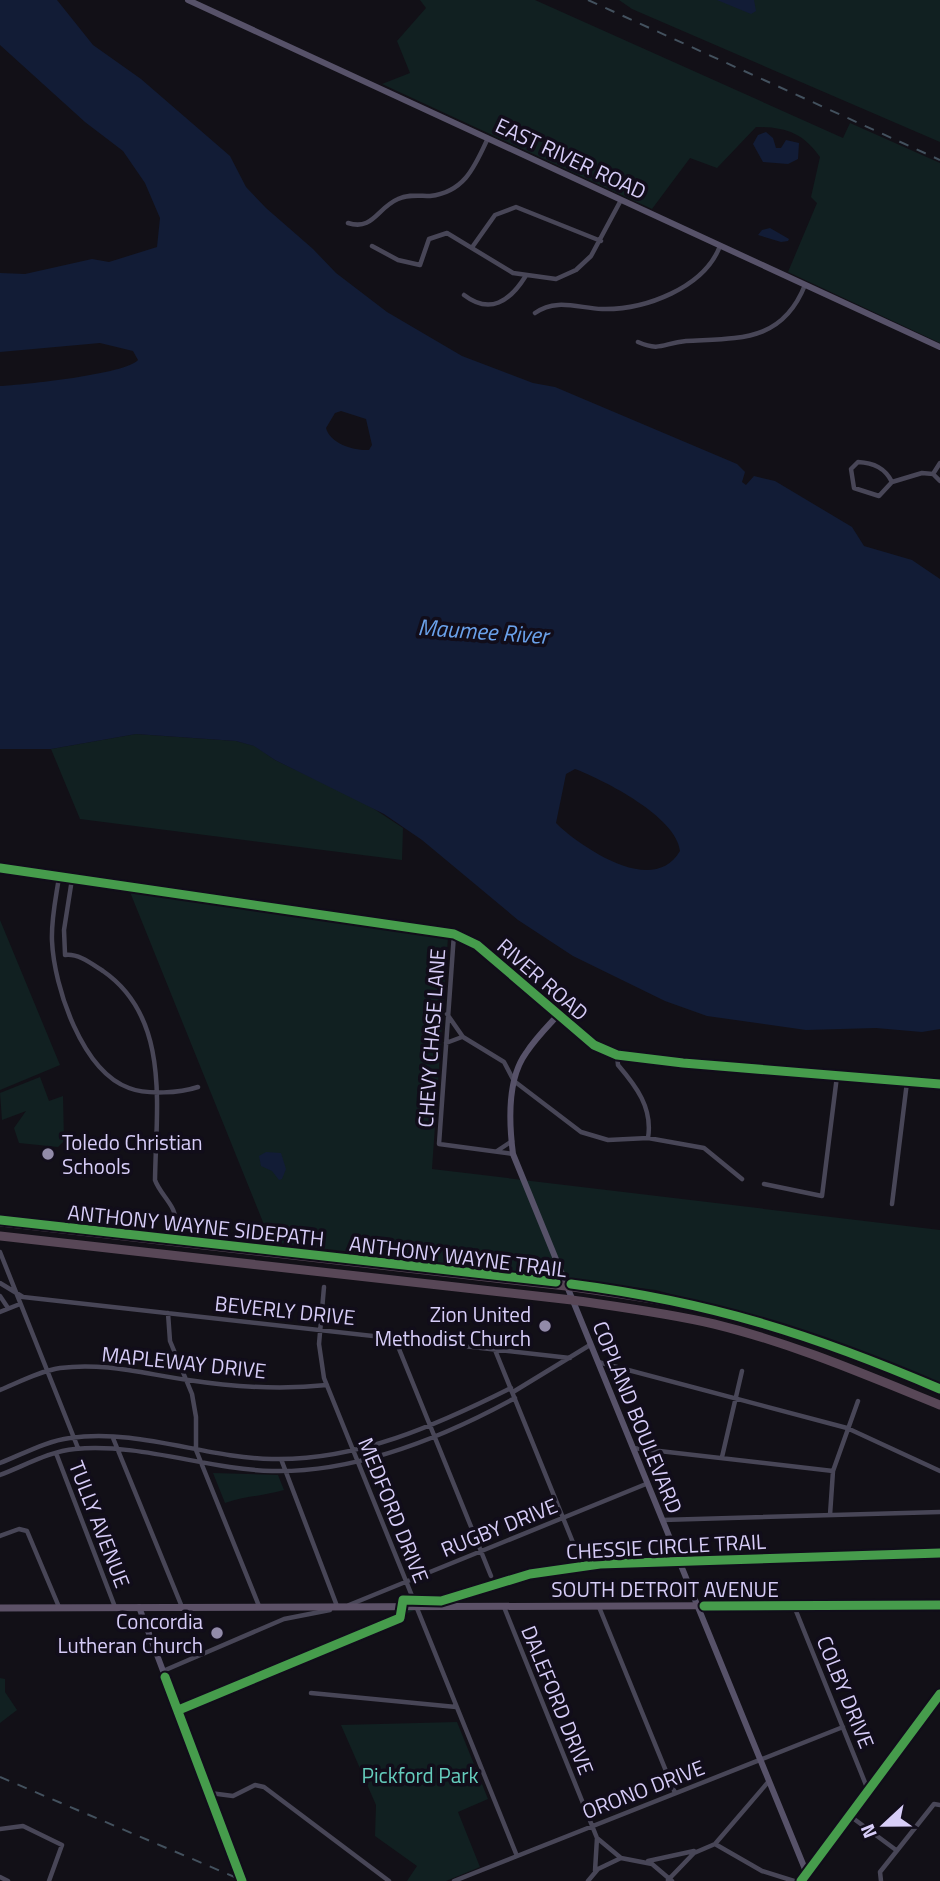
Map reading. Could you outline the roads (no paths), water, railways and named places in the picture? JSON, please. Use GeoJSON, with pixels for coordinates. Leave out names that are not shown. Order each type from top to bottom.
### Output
{"type":"FeatureCollection","features":[{"type":"Feature","properties":{"kind":"highway","name":"ANTHONY WAYNE TRAIL"},"geometry":{"type":"LineString","coordinates":[[0,1222],[566,1286],[653,1299],[716,1311],[789,1331],[940,1390]]}},
{"type":"Feature","properties":{"kind":"highway","name":"ANTHONY WAYNE TRAIL"},"geometry":{"type":"LineString","coordinates":[[0,1236],[572,1300],[714,1324],[821,1356],[940,1405]]}},
{"type":"Feature","properties":{"kind":"highway"},"geometry":{"type":"LineString","coordinates":[[502,1292],[554,1292],[566,1286]]}},
{"type":"Feature","properties":{"kind":"highway"},"geometry":{"type":"LineString","coordinates":[[572,1300],[583,1294],[653,1299]]}},
{"type":"Feature","properties":{"kind":"main road","name":"SOUTH DETROIT AVENUE"},"geometry":{"type":"LineString","coordinates":[[1,1606],[940,1605]]}},
{"type":"Feature","properties":{"kind":"street","name":"EAST RIVER ROAD"},"geometry":{"type":"LineString","coordinates":[[188,0],[940,347]]}},
{"type":"Feature","properties":{"kind":"street"},"geometry":{"type":"LineString","coordinates":[[348,223],[358,226],[368,224],[399,198],[453,190],[470,175],[488,138]]}},
{"type":"Feature","properties":{"kind":"street"},"geometry":{"type":"LineString","coordinates":[[372,246],[398,260],[420,265],[424,245],[436,235],[450,234],[473,246],[504,269],[525,277],[550,280],[568,275],[583,264],[601,241],[621,200]]}},
{"type":"Feature","properties":{"kind":"street"},"geometry":{"type":"LineString","coordinates":[[473,246],[495,215],[516,207],[601,241]]}},
{"type":"Feature","properties":{"kind":"street"},"geometry":{"type":"LineString","coordinates":[[535,313],[551,304],[605,309],[638,304],[662,295],[704,272],[720,246]]}},
{"type":"Feature","properties":{"kind":"street"},"geometry":{"type":"LineString","coordinates":[[464,295],[480,303],[497,305],[506,301],[525,277]]}},
{"type":"Feature","properties":{"kind":"street"},"geometry":{"type":"LineString","coordinates":[[638,342],[659,348],[680,342],[732,340],[756,334],[788,316],[804,285]]}},
{"type":"Feature","properties":{"kind":"street"},"geometry":{"type":"LineString","coordinates":[[892,482],[885,470],[873,465],[858,462],[851,468],[851,483],[858,490],[879,496],[892,482],[922,473],[933,474],[940,481]]}},
{"type":"Feature","properties":{"kind":"street"},"geometry":{"type":"LineString","coordinates":[[933,474],[940,463]]}},
{"type":"Feature","properties":{"kind":"street","name":"RIVER ROAD"},"geometry":{"type":"LineString","coordinates":[[0,868],[454,934],[477,945],[594,1045],[617,1055],[940,1084]]}},
{"type":"Feature","properties":{"kind":"street"},"geometry":{"type":"LineString","coordinates":[[59,877],[52,923],[55,964],[68,1011],[96,1064],[128,1088],[156,1091],[198,1087]]}},
{"type":"Feature","properties":{"kind":"street"},"geometry":{"type":"LineString","coordinates":[[55,964],[65,954],[64,930],[72,878]]}},
{"type":"Feature","properties":{"kind":"street","name":"CHEVY CHASE LANE"},"geometry":{"type":"LineString","coordinates":[[454,934],[439,1144],[496,1152]]}},
{"type":"Feature","properties":{"kind":"street"},"geometry":{"type":"LineString","coordinates":[[65,954],[83,959],[110,976],[138,1010],[154,1052],[155,1180],[158,1189],[175,1212],[175,1224]]}},
{"type":"Feature","properties":{"kind":"street"},"geometry":{"type":"LineString","coordinates":[[447,1014],[463,1037],[504,1062],[514,1081],[574,1129],[588,1136],[624,1140],[648,1138],[708,1149],[742,1179]]}},
{"type":"Feature","properties":{"kind":"street","name":"COPLAND BOULEVARD"},"geometry":{"type":"LineString","coordinates":[[558,1015],[522,1060],[514,1081],[513,1154],[807,1874]]}},
{"type":"Feature","properties":{"kind":"street"},"geometry":{"type":"LineString","coordinates":[[446,1043],[452,1038],[463,1037]]}},
{"type":"Feature","properties":{"kind":"street"},"geometry":{"type":"LineString","coordinates":[[617,1055],[618,1065],[631,1079],[647,1110],[648,1138]]}},
{"type":"Feature","properties":{"kind":"street"},"geometry":{"type":"LineString","coordinates":[[504,1062],[522,1060]]}},
{"type":"Feature","properties":{"kind":"street"},"geometry":{"type":"LineString","coordinates":[[764,1184],[822,1196],[837,1076]]}},
{"type":"Feature","properties":{"kind":"street"},"geometry":{"type":"LineString","coordinates":[[892,1204],[907,1082]]}},
{"type":"Feature","properties":{"kind":"street"},"geometry":{"type":"LineString","coordinates":[[496,1152],[512,1141]]}},
{"type":"Feature","properties":{"kind":"street"},"geometry":{"type":"LineString","coordinates":[[496,1152],[513,1154]]}},
{"type":"Feature","properties":{"kind":"street"},"geometry":{"type":"LineString","coordinates":[[0,1252],[78,1448]]}},
{"type":"Feature","properties":{"kind":"street"},"geometry":{"type":"LineString","coordinates":[[0,1283],[16,1295]]}},
{"type":"Feature","properties":{"kind":"street","name":"MEDFORD DRIVE"},"geometry":{"type":"LineString","coordinates":[[324,1287],[320,1356],[327,1385],[517,1856]]}},
{"type":"Feature","properties":{"kind":"street","name":"BEVERLY DRIVE"},"geometry":{"type":"LineString","coordinates":[[16,1295],[570,1358]]}},
{"type":"Feature","properties":{"kind":"street"},"geometry":{"type":"LineString","coordinates":[[0,1296],[8,1308]]}},
{"type":"Feature","properties":{"kind":"street"},"geometry":{"type":"LineString","coordinates":[[0,1312],[20,1304]]}},
{"type":"Feature","properties":{"kind":"street"},"geometry":{"type":"LineString","coordinates":[[168,1313],[170,1341],[186,1380],[196,1417],[196,1452],[259,1606]]}},
{"type":"Feature","properties":{"kind":"street"},"geometry":{"type":"LineString","coordinates":[[394,1338],[491,1576]]}},
{"type":"Feature","properties":{"kind":"street"},"geometry":{"type":"LineString","coordinates":[[0,1475],[56,1453],[78,1448],[118,1450],[201,1464],[283,1470],[357,1461],[434,1435],[513,1393],[590,1345]]}},
{"type":"Feature","properties":{"kind":"street"},"geometry":{"type":"LineString","coordinates":[[495,1350],[574,1545]]}},
{"type":"Feature","properties":{"kind":"street"},"geometry":{"type":"LineString","coordinates":[[597,1362],[847,1428],[940,1471]]}},
{"type":"Feature","properties":{"kind":"street","name":"MAPLEWAY DRIVE"},"geometry":{"type":"LineString","coordinates":[[0,1390],[48,1371],[78,1367],[135,1369],[186,1380],[270,1388],[327,1385]]}},
{"type":"Feature","properties":{"kind":"street"},"geometry":{"type":"LineString","coordinates":[[722,1457],[742,1371]]}},
{"type":"Feature","properties":{"kind":"street"},"geometry":{"type":"LineString","coordinates":[[0,1463],[50,1443],[74,1437],[113,1438],[196,1452],[281,1459],[353,1450],[430,1425],[513,1393]]}},
{"type":"Feature","properties":{"kind":"street"},"geometry":{"type":"LineString","coordinates":[[830,1515],[833,1471],[858,1401]]}},
{"type":"Feature","properties":{"kind":"street"},"geometry":{"type":"LineString","coordinates":[[113,1438],[182,1607]]}},
{"type":"Feature","properties":{"kind":"street"},"geometry":{"type":"LineString","coordinates":[[632,1448],[833,1471]]}},
{"type":"Feature","properties":{"kind":"street","name":"TULLY AVENUE"},"geometry":{"type":"LineString","coordinates":[[56,1453],[114,1607]]}},
{"type":"Feature","properties":{"kind":"street"},"geometry":{"type":"LineString","coordinates":[[281,1459],[283,1470],[341,1606]]}},
{"type":"Feature","properties":{"kind":"street","name":"RUGBY DRIVE"},"geometry":{"type":"LineString","coordinates":[[163,1671],[282,1620],[341,1606],[406,1582],[646,1484]]}},
{"type":"Feature","properties":{"kind":"street"},"geometry":{"type":"LineString","coordinates":[[661,1520],[940,1512]]}},
{"type":"Feature","properties":{"kind":"street"},"geometry":{"type":"LineString","coordinates":[[0,1536],[19,1529],[27,1531],[59,1607]]}},
{"type":"Feature","properties":{"kind":"street"},"geometry":{"type":"LineString","coordinates":[[278,1606],[282,1620]]}},
{"type":"Feature","properties":{"kind":"street"},"geometry":{"type":"LineString","coordinates":[[599,1606],[675,1794]]}},
{"type":"Feature","properties":{"kind":"street","name":"COLBY DRIVE"},"geometry":{"type":"LineString","coordinates":[[794,1606],[869,1790]]}},
{"type":"Feature","properties":{"kind":"street"},"geometry":{"type":"LineString","coordinates":[[139,1607],[242,1881]]}},
{"type":"Feature","properties":{"kind":"street","name":"DALEFORD DRIVE"},"geometry":{"type":"LineString","coordinates":[[504,1607],[597,1838]]}},
{"type":"Feature","properties":{"kind":"street"},"geometry":{"type":"LineString","coordinates":[[311,1693],[456,1707]]}},
{"type":"Feature","properties":{"kind":"street"},"geometry":{"type":"LineString","coordinates":[[801,1881],[940,1694]]}},
{"type":"Feature","properties":{"kind":"street","name":"ORONO DRIVE"},"geometry":{"type":"LineString","coordinates":[[454,1881],[843,1727]]}},
{"type":"Feature","properties":{"kind":"street"},"geometry":{"type":"LineString","coordinates":[[588,1881],[609,1862],[621,1858],[660,1861],[715,1844],[769,1781]]}},
{"type":"Feature","properties":{"kind":"street"},"geometry":{"type":"LineString","coordinates":[[209,1793],[233,1796],[255,1785],[264,1787],[389,1881]]}},
{"type":"Feature","properties":{"kind":"street"},"geometry":{"type":"LineString","coordinates":[[880,1878],[896,1850],[930,1807],[939,1804]]}},
{"type":"Feature","properties":{"kind":"street"},"geometry":{"type":"LineString","coordinates":[[850,1816],[896,1850]]}},
{"type":"Feature","properties":{"kind":"street"},"geometry":{"type":"LineString","coordinates":[[0,1829],[23,1826],[62,1845],[49,1881]]}},
{"type":"Feature","properties":{"kind":"street"},"geometry":{"type":"LineString","coordinates":[[597,1838],[621,1858]]}},
{"type":"Feature","properties":{"kind":"street"},"geometry":{"type":"LineString","coordinates":[[593,1875],[598,1854],[597,1838]]}},
{"type":"Feature","properties":{"kind":"street"},"geometry":{"type":"LineString","coordinates":[[715,1844],[762,1871],[794,1881]]}},
{"type":"Feature","properties":{"kind":"street"},"geometry":{"type":"LineString","coordinates":[[645,1861],[670,1880],[701,1849]]}},
{"type":"Feature","properties":{"kind":"street"},"geometry":{"type":"LineString","coordinates":[[0,1877],[8,1881]]}},
{"type":"Feature","properties":{"kind":"water","name":"Maumee River"},"geometry":{"type":"Polygon","coordinates":[[[0,0],[57,0],[93,45],[141,79],[230,156],[246,187],[266,208],[336,273],[387,312],[462,356],[533,383],[555,387],[737,464],[745,472],[742,482],[746,485],[754,476],[775,481],[852,527],[864,546],[912,560],[940,579],[940,1029],[922,1032],[876,1028],[806,1030],[707,1016],[665,1001],[573,956],[518,920],[422,840],[384,814],[275,760],[254,746],[236,741],[136,734],[51,749],[0,749],[0,386],[95,374],[115,370],[138,360],[133,351],[100,343],[0,352],[0,273],[25,274],[92,259],[109,262],[157,247],[160,218],[145,183],[123,151],[85,122],[0,45],[0,0]],[[341,411],[335,413],[326,428],[328,434],[344,445],[369,450],[372,445],[366,419],[341,411]],[[575,769],[566,774],[556,823],[586,847],[603,857],[637,869],[654,869],[668,864],[680,851],[676,838],[653,813],[620,791],[575,769]]]}},
{"type":"Feature","properties":{"kind":"water"},"geometry":{"type":"Polygon","coordinates":[[[717,0],[754,0],[756,11],[751,14],[717,0]]]}},
{"type":"Feature","properties":{"kind":"water"},"geometry":{"type":"Polygon","coordinates":[[[766,132],[773,138],[776,148],[781,148],[786,140],[799,143],[798,159],[788,164],[763,162],[753,144],[758,135],[766,132]]]}},
{"type":"Feature","properties":{"kind":"water"},"geometry":{"type":"Polygon","coordinates":[[[770,228],[789,239],[788,241],[781,242],[758,235],[762,230],[770,228]]]}},
{"type":"Feature","properties":{"kind":"water"},"geometry":{"type":"Polygon","coordinates":[[[266,1152],[281,1153],[286,1169],[282,1179],[279,1180],[272,1171],[261,1166],[259,1156],[266,1152]]]}},
{"type":"Feature","properties":{"kind":"railway"},"geometry":{"type":"LineString","coordinates":[[588,0],[940,160]]}},
{"type":"Feature","properties":{"kind":"railway"},"geometry":{"type":"LineString","coordinates":[[0,1777],[244,1881]]}},
{"type":"Feature","properties":{"kind":"place","name":"Toledo Christian Schools"},"geometry":{"type":"Point","coordinates":[48,1154]}},
{"type":"Feature","properties":{"kind":"place","name":"Zion United Methodist Church"},"geometry":{"type":"Point","coordinates":[545,1326]}},
{"type":"Feature","properties":{"kind":"place","name":"Concordia Lutheran Church"},"geometry":{"type":"Point","coordinates":[217,1633]}},
{"type":"Feature","properties":{"kind":"park label","name":"Pickford Park"},"geometry":{"type":"Point","coordinates":[420,1775]}}]}
